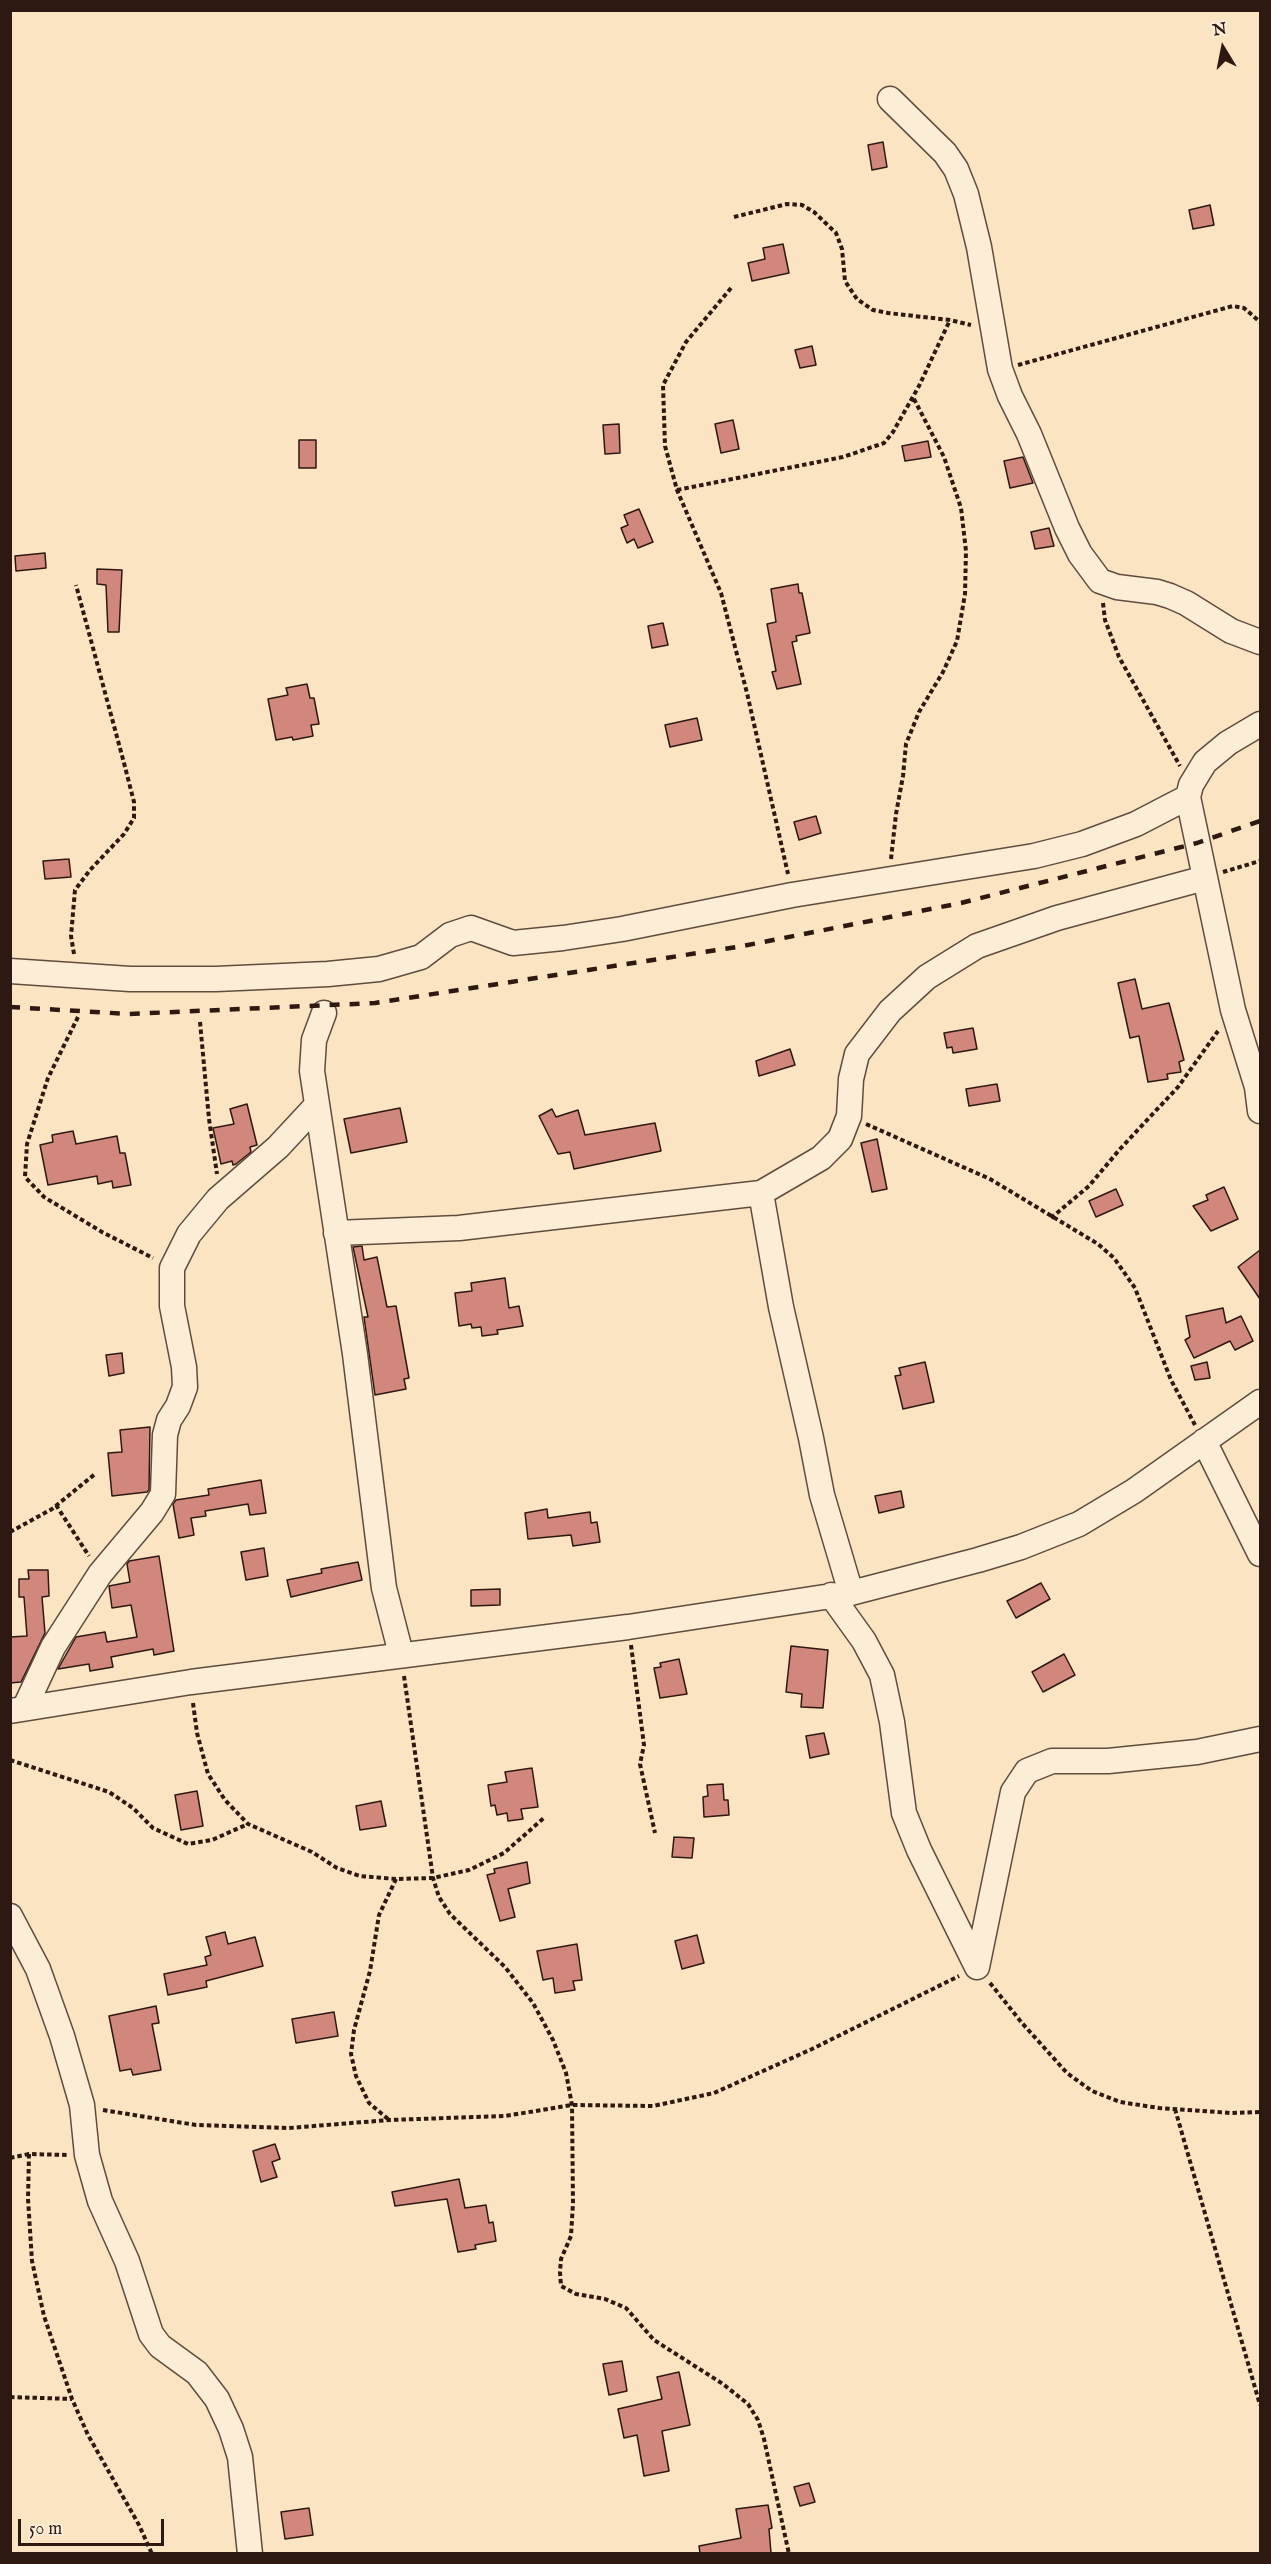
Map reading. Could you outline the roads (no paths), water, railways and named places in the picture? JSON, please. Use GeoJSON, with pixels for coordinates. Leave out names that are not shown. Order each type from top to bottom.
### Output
{"type":"FeatureCollection","features":[{"type":"Feature","properties":{"kind":"street"},"geometry":{"type":"LineString","coordinates":[[890,99],[945,153],[956,169],[966,194],[979,247],[1000,369],[1080,554],[1100,581],[1117,587],[1170,596],[1186,603],[1231,631],[1260,642]]}},
{"type":"Feature","properties":{"kind":"street"},"geometry":{"type":"LineString","coordinates":[[10,970],[77,976],[216,979],[328,974],[379,969],[421,957],[450,935],[471,928],[479,929],[504,941],[542,940],[622,930],[792,895],[1034,856],[1082,843],[1136,824],[1190,791],[1204,762],[1228,743],[1260,724]]}},
{"type":"Feature","properties":{"kind":"street"},"geometry":{"type":"LineString","coordinates":[[1190,791],[1205,878],[1233,1010],[1257,1087],[1260,1111]]}},
{"type":"Feature","properties":{"kind":"street"},"geometry":{"type":"LineString","coordinates":[[336,1233],[459,1228],[760,1193],[821,1158],[840,1139],[849,1116],[850,1079],[857,1054],[890,1011],[927,977],[976,946],[1057,918],[1205,878]]}},
{"type":"Feature","properties":{"kind":"street"},"geometry":{"type":"LineString","coordinates":[[324,1013],[314,1040],[312,1071],[355,1354],[384,1588],[401,1654]]}},
{"type":"Feature","properties":{"kind":"street"},"geometry":{"type":"LineString","coordinates":[[18,1709],[53,1647],[100,1574],[152,1512],[163,1494],[165,1435],[169,1420],[178,1406],[185,1387],[184,1367],[172,1306],[172,1268],[189,1234],[218,1199],[278,1147],[317,1105]]}},
{"type":"Feature","properties":{"kind":"street"},"geometry":{"type":"LineString","coordinates":[[760,1193],[781,1307],[811,1438],[841,1594],[882,1675],[892,1722],[904,1813],[919,1850],[977,1967],[1012,1792],[1027,1771],[1052,1761],[1108,1761],[1197,1752],[1260,1739]]}},
{"type":"Feature","properties":{"kind":"street"},"geometry":{"type":"LineString","coordinates":[[18,1709],[190,1682],[628,1627],[841,1594],[978,1560],[1021,1547],[1079,1524],[1134,1491],[1260,1402]]}},
{"type":"Feature","properties":{"kind":"street"},"geometry":{"type":"LineString","coordinates":[[1204,1442],[1260,1554]]}},
{"type":"Feature","properties":{"kind":"street"},"geometry":{"type":"LineString","coordinates":[[10,1916],[38,1969],[62,2036],[82,2105],[87,2155],[100,2201],[127,2262],[151,2334],[160,2346],[197,2373],[217,2399],[231,2429],[240,2457],[250,2553]]}},
{"type":"Feature","properties":{"kind":"railway"},"geometry":{"type":"LineString","coordinates":[[10,1007],[129,1014],[375,1003],[743,946],[961,903],[1197,843],[1260,821]]}}]}
